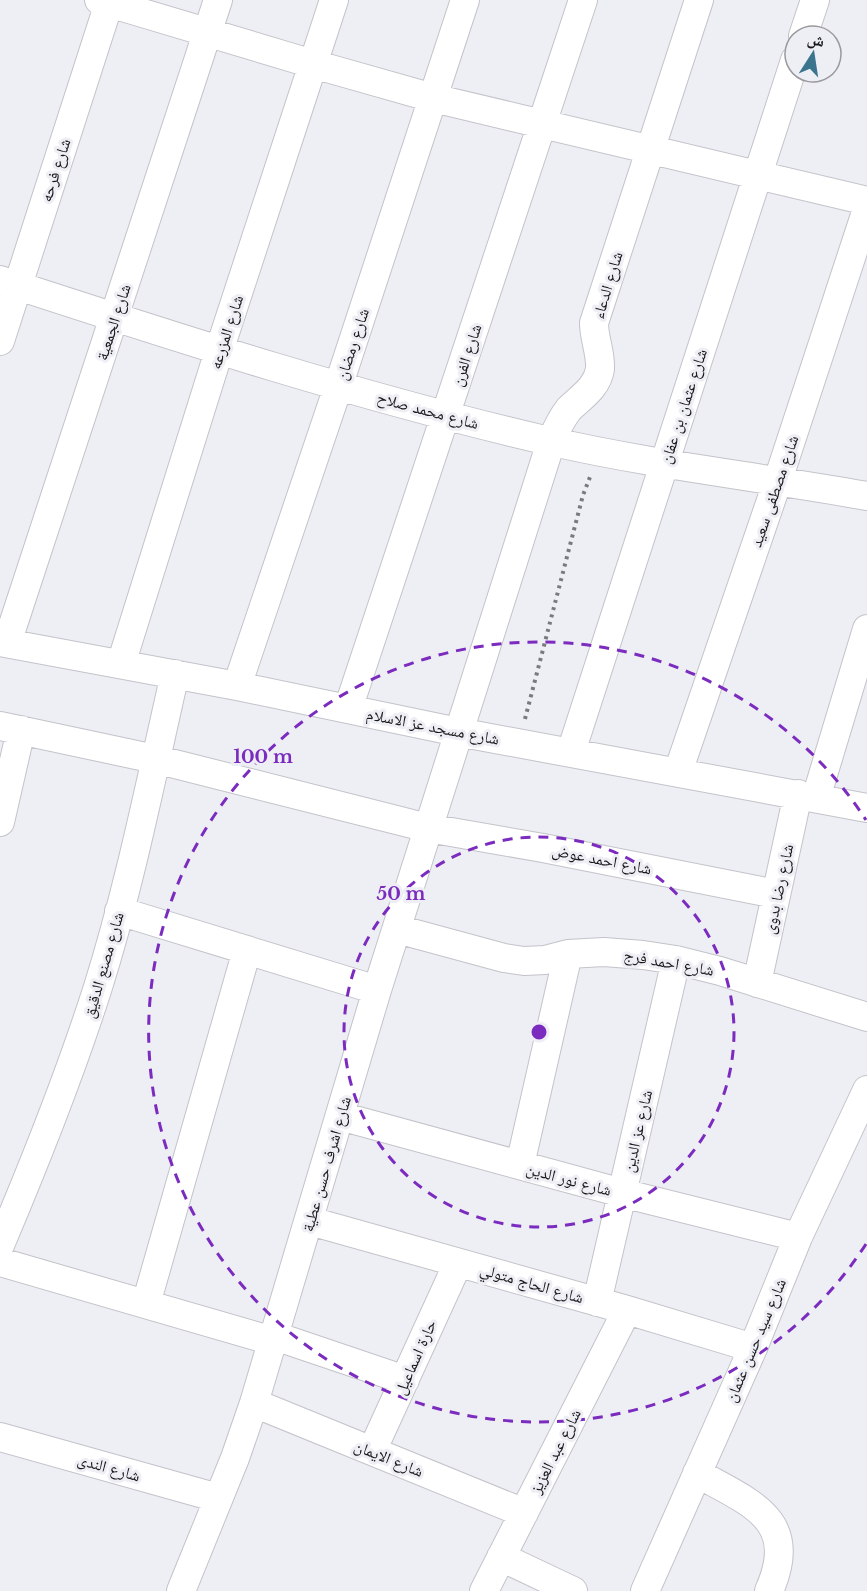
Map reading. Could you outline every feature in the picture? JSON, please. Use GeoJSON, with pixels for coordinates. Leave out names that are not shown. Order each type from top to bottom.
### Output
{"type":"FeatureCollection","features":[{"type":"Feature","properties":{"kind":"street","name":"شارع الجمعية"},"geometry":{"type":"LineString","coordinates":[[4,643],[218,0]]}},
{"type":"Feature","properties":{"kind":"street","name":"شارع المزرعه"},"geometry":{"type":"LineString","coordinates":[[121,664],[219,351],[334,0]]}},
{"type":"Feature","properties":{"kind":"street","name":"شارع رمضان"},"geometry":{"type":"LineString","coordinates":[[237,686],[465,0]]}},
{"type":"Feature","properties":{"kind":"street","name":"شارع الفرن"},"geometry":{"type":"LineString","coordinates":[[348,709],[583,0]]}},
{"type":"Feature","properties":{"kind":"street","name":"شارع الدعاء"},"geometry":{"type":"LineString","coordinates":[[458,732],[551,442],[558,425],[569,409],[593,386],[599,373],[600,359],[594,334],[594,323],[699,0]]}},
{"type":"Feature","properties":{"kind":"street"},"geometry":{"type":"LineString","coordinates":[[807,24],[815,0]]}},
{"type":"Feature","properties":{"kind":"street"},"geometry":{"type":"LineString","coordinates":[[106,1],[433,98],[867,201]]}},
{"type":"Feature","properties":{"kind":"street","name":"شارع فرحه"},"geometry":{"type":"LineString","coordinates":[[0,341],[9,283],[106,1]]}},
{"type":"Feature","properties":{"kind":"street","name":"شارع عثمان بن عفان"},"geometry":{"type":"LineString","coordinates":[[571,752],[787,84]]}},
{"type":"Feature","properties":{"kind":"street","name":"شارع مصطفى سعيد"},"geometry":{"type":"LineString","coordinates":[[678,772],[778,480],[867,209]]}},
{"type":"Feature","properties":{"kind":"street","name":"شارع محمد صلاح"},"geometry":{"type":"LineString","coordinates":[[9,283],[338,387],[551,442],[867,496]]}},
{"type":"Feature","properties":{"kind":"street","name":"شارع رضا بدوى"},"geometry":{"type":"LineString","coordinates":[[757,983],[776,894],[807,796],[867,629]]}},
{"type":"Feature","properties":{"kind":"street","name":"شارع مسجد عز الاسلام"},"geometry":{"type":"LineString","coordinates":[[4,643],[237,686],[458,732],[867,808]]}},
{"type":"Feature","properties":{"kind":"street","name":"شارع مصنع الدقيق"},"geometry":{"type":"LineString","coordinates":[[0,1245],[49,1128],[75,1057],[120,911],[175,674]]}},
{"type":"Feature","properties":{"kind":"street"},"geometry":{"type":"LineString","coordinates":[[0,822],[10,728]]}},
{"type":"Feature","properties":{"kind":"street","name":"شارع احمد عوض"},"geometry":{"type":"LineString","coordinates":[[10,728],[155,759],[428,828],[566,852],[776,894]]}},
{"type":"Feature","properties":{"kind":"street","name":"شارع اشرف حسن عطية"},"geometry":{"type":"LineString","coordinates":[[181,1591],[235,1458],[254,1403],[377,990],[458,732]]}},
{"type":"Feature","properties":{"kind":"street"},"geometry":{"type":"LineString","coordinates":[[120,911],[377,990]]}},
{"type":"Feature","properties":{"kind":"street","name":"شارع احمد فرج"},"geometry":{"type":"LineString","coordinates":[[397,929],[504,958],[524,961],[545,960],[568,954],[604,952],[676,960],[866,1011]]}},
{"type":"Feature","properties":{"kind":"street"},"geometry":{"type":"LineString","coordinates":[[146,1304],[247,950]]}},
{"type":"Feature","properties":{"kind":"street"},"geometry":{"type":"LineString","coordinates":[[520,1166],[568,954]]}},
{"type":"Feature","properties":{"kind":"street","name":"شارع عز الدين"},"geometry":{"type":"LineString","coordinates":[[597,1302],[676,960]]}},
{"type":"Feature","properties":{"kind":"street","name":"شارع سيد حسن عثمان"},"geometry":{"type":"LineString","coordinates":[[645,1591],[753,1348],[798,1236],[867,1090]]}},
{"type":"Feature","properties":{"kind":"street","name":"شارع نور الدين"},"geometry":{"type":"LineString","coordinates":[[340,1116],[622,1193],[798,1236]]}},
{"type":"Feature","properties":{"kind":"street","name":"شارع الحاج متولي"},"geometry":{"type":"LineString","coordinates":[[310,1221],[627,1310],[753,1348]]}},
{"type":"Feature","properties":{"kind":"street"},"geometry":{"type":"LineString","coordinates":[[0,1262],[274,1338],[405,1380]]}},
{"type":"Feature","properties":{"kind":"street","name":"حارة اسماعيل"},"geometry":{"type":"LineString","coordinates":[[372,1451],[458,1263]]}},
{"type":"Feature","properties":{"kind":"street","name":"شارع عبد العزيز"},"geometry":{"type":"LineString","coordinates":[[484,1591],[627,1310]]}},
{"type":"Feature","properties":{"kind":"street","name":"شارع الايمان"},"geometry":{"type":"LineString","coordinates":[[254,1403],[524,1513]]}},
{"type":"Feature","properties":{"kind":"street","name":"شارع الندى"},"geometry":{"type":"LineString","coordinates":[[0,1437],[218,1498]]}},
{"type":"Feature","properties":{"kind":"street"},"geometry":{"type":"LineString","coordinates":[[697,1473],[759,1509],[771,1522],[778,1538],[780,1556],[777,1573],[769,1591]]}},
{"type":"Feature","properties":{"kind":"street"},"geometry":{"type":"LineString","coordinates":[[501,1557],[573,1591]]}},
{"type":"Feature","properties":{"kind":"path"},"geometry":{"type":"LineString","coordinates":[[518,742],[583,495],[600,451]]}}]}
